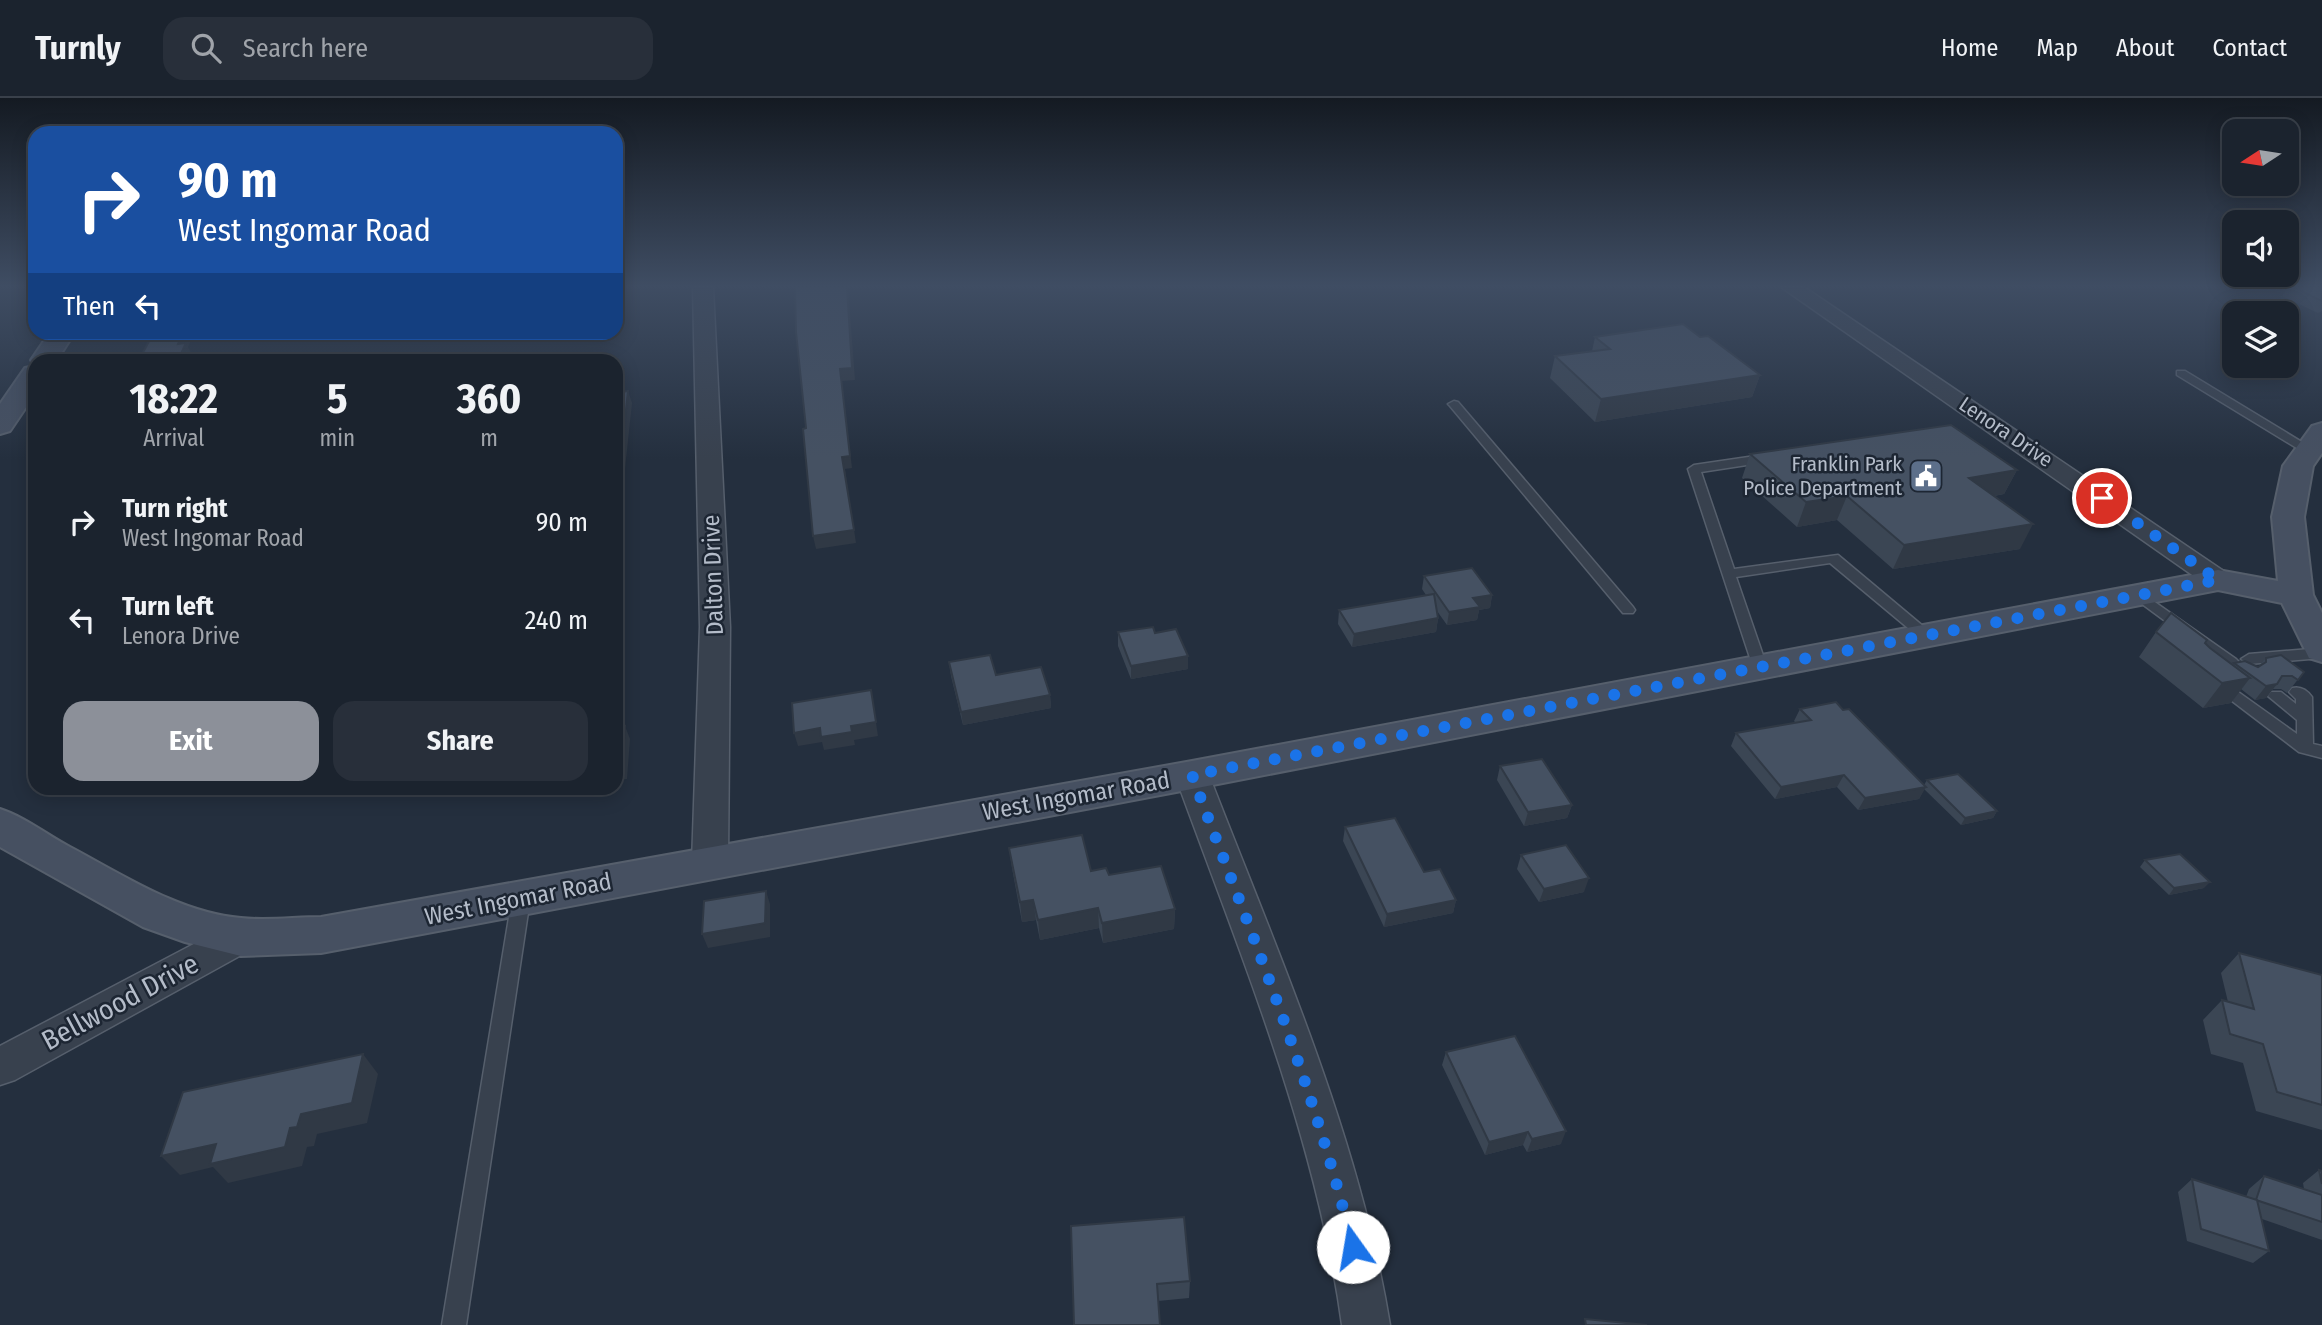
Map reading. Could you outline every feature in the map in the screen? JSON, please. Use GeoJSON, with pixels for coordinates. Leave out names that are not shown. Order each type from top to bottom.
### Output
{"type":"FeatureCollection","features":[{"type":"Feature","properties":{"kind":"street","name":"Dalton Drive"},"geometry":{"type":"LineString","coordinates":[[705,344],[715,627],[710,863]]}},
{"type":"Feature","properties":{"kind":"street","name":"Lenora Drive"},"geometry":{"type":"LineString","coordinates":[[1874,344],[2218,580]]}},
{"type":"Feature","properties":{"kind":"street"},"geometry":{"type":"LineString","coordinates":[[0,425],[28,383]]}},
{"type":"Feature","properties":{"kind":"street"},"geometry":{"type":"LineString","coordinates":[[2315,441],[2298,466],[2288,517],[2296,594],[2322,652]]}},
{"type":"Feature","properties":{"kind":"street","name":"West Ingomar Road"},"geometry":{"type":"LineString","coordinates":[[0,825],[29,845],[159,914],[201,929],[241,937],[321,934],[1192,775],[2218,580],[2296,594]]}},
{"type":"Feature","properties":{"kind":"street"},"geometry":{"type":"LineString","coordinates":[[1192,775],[1275,998],[1336,1177],[1359,1270],[1366,1325]]}},
{"type":"Feature","properties":{"kind":"street","name":"Bellwood Drive"},"geometry":{"type":"LineString","coordinates":[[0,1067],[241,937]]}},
{"type":"Feature","properties":{"kind":"lane"},"geometry":{"type":"LineString","coordinates":[[2181,373],[2315,441]]}},
{"type":"Feature","properties":{"kind":"lane"},"geometry":{"type":"LineString","coordinates":[[1454,404],[1628,610]]}},
{"type":"Feature","properties":{"kind":"lane"},"geometry":{"type":"LineString","coordinates":[[1759,667],[1694,469],[1788,456]]}},
{"type":"Feature","properties":{"kind":"lane"},"geometry":{"type":"LineString","coordinates":[[1729,574],[1833,558],[1925,635]]}},
{"type":"Feature","properties":{"kind":"lane"},"geometry":{"type":"LineString","coordinates":[[2139,595],[2231,662],[2264,670]]}},
{"type":"Feature","properties":{"kind":"lane"},"geometry":{"type":"LineString","coordinates":[[2247,666],[2322,652]]}},
{"type":"Feature","properties":{"kind":"lane"},"geometry":{"type":"LineString","coordinates":[[2231,662],[2198,668],[2305,748],[2322,752]]}},
{"type":"Feature","properties":{"kind":"lane"},"geometry":{"type":"LineString","coordinates":[[2297,692],[2304,697],[2305,748]]}},
{"type":"Feature","properties":{"kind":"lane"},"geometry":{"type":"LineString","coordinates":[[2276,696],[2304,718]]}},
{"type":"Feature","properties":{"kind":"lane"},"geometry":{"type":"LineString","coordinates":[[454,1325],[521,899]]}},
{"type":"Feature","properties":{"kind":"building"},"geometry":{"type":"Polygon","coordinates":[[[147,344],[185,344],[181,354],[142,354],[147,344]]]}},
{"type":"Feature","properties":{"kind":"building"},"geometry":{"type":"Polygon","coordinates":[[[797,344],[851,344],[852,368],[840,369],[850,456],[842,457],[854,530],[813,536],[803,429],[806,428],[797,344]]]}},
{"type":"Feature","properties":{"kind":"building"},"geometry":{"type":"Polygon","coordinates":[[[1604,344],[1719,344],[1760,375],[1601,399],[1555,356],[1610,349],[1604,344]]]}},
{"type":"Feature","properties":{"kind":"building"},"geometry":{"type":"Polygon","coordinates":[[[628,391],[623,438],[623,392],[628,391]]]}},
{"type":"Feature","properties":{"kind":"building"},"geometry":{"type":"Polygon","coordinates":[[[1951,425],[2017,470],[1969,478],[2033,524],[1904,545],[1847,496],[1806,502],[1750,454],[1951,425]]]}},
{"type":"Feature","properties":{"kind":"building"},"geometry":{"type":"Polygon","coordinates":[[[1472,568],[1492,595],[1473,598],[1480,607],[1449,612],[1424,576],[1472,568]]]}},
{"type":"Feature","properties":{"kind":"building"},"geometry":{"type":"Polygon","coordinates":[[[1434,594],[1438,618],[1354,634],[1339,610],[1434,594]]]}},
{"type":"Feature","properties":{"kind":"building"},"geometry":{"type":"Polygon","coordinates":[[[2171,613],[2207,640],[2205,643],[2210,648],[2250,678],[2222,683],[2156,632],[2171,613]]]}},
{"type":"Feature","properties":{"kind":"building"},"geometry":{"type":"Polygon","coordinates":[[[1153,627],[1155,633],[1176,629],[1188,656],[1131,666],[1118,632],[1153,627]]]}},
{"type":"Feature","properties":{"kind":"building"},"geometry":{"type":"Polygon","coordinates":[[[990,655],[996,675],[1041,667],[1050,695],[961,712],[949,662],[990,655]]]}},
{"type":"Feature","properties":{"kind":"building"},"geometry":{"type":"Polygon","coordinates":[[[2281,655],[2304,672],[2298,680],[2292,676],[2282,676],[2277,684],[2266,686],[2234,663],[2245,661],[2258,667],[2266,662],[2266,658],[2281,655]]]}},
{"type":"Feature","properties":{"kind":"building"},"geometry":{"type":"Polygon","coordinates":[[[871,690],[876,722],[851,726],[852,732],[821,737],[820,728],[794,733],[792,703],[871,690]]]}},
{"type":"Feature","properties":{"kind":"building"},"geometry":{"type":"Polygon","coordinates":[[[1836,702],[1843,710],[1849,709],[1926,787],[1865,798],[1844,775],[1781,787],[1736,733],[1811,720],[1800,709],[1836,702]]]}},
{"type":"Feature","properties":{"kind":"building"},"geometry":{"type":"Polygon","coordinates":[[[1542,759],[1572,805],[1528,812],[1500,766],[1542,759]]]}},
{"type":"Feature","properties":{"kind":"building"},"geometry":{"type":"Polygon","coordinates":[[[1958,774],[1997,811],[1965,818],[1927,780],[1958,774]]]}},
{"type":"Feature","properties":{"kind":"building"},"geometry":{"type":"Polygon","coordinates":[[[1395,818],[1424,872],[1440,869],[1456,900],[1387,914],[1345,827],[1395,818]]]}},
{"type":"Feature","properties":{"kind":"building"},"geometry":{"type":"Polygon","coordinates":[[[1082,835],[1091,871],[1106,868],[1109,875],[1161,866],[1175,909],[1102,923],[1098,908],[1038,920],[1033,900],[1020,902],[1009,848],[1082,835]]]}},
{"type":"Feature","properties":{"kind":"building"},"geometry":{"type":"Polygon","coordinates":[[[1566,845],[1589,878],[1544,889],[1521,855],[1566,845]]]}},
{"type":"Feature","properties":{"kind":"building"},"geometry":{"type":"Polygon","coordinates":[[[2180,854],[2210,882],[2174,888],[2145,860],[2180,854]]]}},
{"type":"Feature","properties":{"kind":"building"},"geometry":{"type":"Polygon","coordinates":[[[766,891],[765,923],[702,934],[704,901],[766,891]]]}},
{"type":"Feature","properties":{"kind":"building"},"geometry":{"type":"Polygon","coordinates":[[[2239,953],[2322,975],[2322,1105],[2277,1092],[2263,1044],[2230,1034],[2222,1000],[2254,1009],[2239,953]]]}},
{"type":"Feature","properties":{"kind":"building"},"geometry":{"type":"Polygon","coordinates":[[[1515,1036],[1566,1131],[1532,1139],[1528,1132],[1489,1142],[1446,1052],[1515,1036]]]}},
{"type":"Feature","properties":{"kind":"building"},"geometry":{"type":"Polygon","coordinates":[[[363,1054],[352,1103],[301,1114],[297,1127],[290,1128],[285,1147],[210,1164],[216,1144],[161,1156],[183,1092],[363,1054]]]}},
{"type":"Feature","properties":{"kind":"building"},"geometry":{"type":"Polygon","coordinates":[[[2264,1176],[2322,1195],[2322,1222],[2256,1200],[2264,1176]]]}},
{"type":"Feature","properties":{"kind":"building"},"geometry":{"type":"Polygon","coordinates":[[[2192,1179],[2257,1200],[2269,1251],[2201,1229],[2192,1179]]]}},
{"type":"Feature","properties":{"kind":"building"},"geometry":{"type":"Polygon","coordinates":[[[1184,1217],[1190,1281],[1157,1284],[1160,1325],[1074,1325],[1071,1226],[1184,1217]]]}},
{"type":"Feature","properties":{"kind":"building"},"geometry":{"type":"Polygon","coordinates":[[[1585,1319],[1647,1325],[1586,1325],[1585,1319]]]}},
{"type":"Feature","properties":{"kind":"place","name":"Franklin Park Police Department"},"geometry":{"type":"Point","coordinates":[1926,476]}},
{"type":"Feature","properties":{"kind":"route"},"geometry":{"type":"LineString","coordinates":[[1353,1247],[1336,1177],[1275,998],[1192,775],[2218,580],[2102,498]]}}]}
